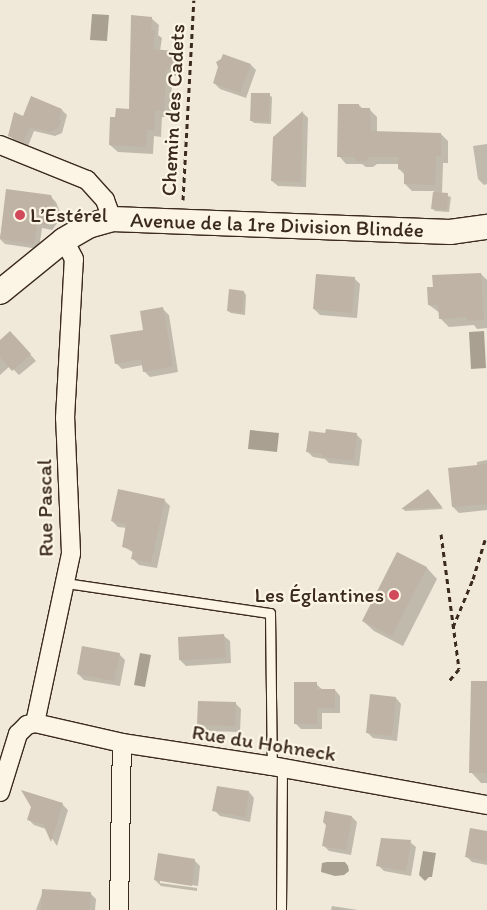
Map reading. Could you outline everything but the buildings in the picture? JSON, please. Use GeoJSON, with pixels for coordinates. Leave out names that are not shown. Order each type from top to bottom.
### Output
{"type":"FeatureCollection","features":[{"type":"Feature","properties":{"kind":"main road","name":"Avenue de la 1re Division Blindée"},"geometry":{"type":"LineString","coordinates":[[0,292],[64,240],[88,226],[112,218],[450,232],[487,227]]}},
{"type":"Feature","properties":{"kind":"street"},"geometry":{"type":"LineString","coordinates":[[0,144],[87,180],[106,200],[112,218]]}},
{"type":"Feature","properties":{"kind":"street","name":"Rue Pascal"},"geometry":{"type":"LineString","coordinates":[[35,723],[71,552],[65,418],[74,259],[64,240]]}},
{"type":"Feature","properties":{"kind":"street"},"geometry":{"type":"LineString","coordinates":[[0,792],[3,773],[18,734],[27,725],[35,723]]}},
{"type":"Feature","properties":{"kind":"street","name":"Rue du Hohneck"},"geometry":{"type":"LineString","coordinates":[[35,723],[122,743],[277,767],[487,805]]}},
{"type":"Feature","properties":{"kind":"street"},"geometry":{"type":"LineString","coordinates":[[119,910],[122,743]]}},
{"type":"Feature","properties":{"kind":"lane"},"geometry":{"type":"LineString","coordinates":[[66,582],[270,613],[281,910]]}},
{"type":"Feature","properties":{"kind":"path","name":"Chemin des Cadets"},"geometry":{"type":"LineString","coordinates":[[182,221],[194,0]]}},
{"type":"Feature","properties":{"kind":"path"},"geometry":{"type":"LineString","coordinates":[[441,534],[458,669],[448,682]]}},
{"type":"Feature","properties":{"kind":"path"},"geometry":{"type":"LineString","coordinates":[[453,627],[473,579],[485,540]]}},
{"type":"Feature","properties":{"kind":"shaded area"},"geometry":{"type":"Polygon","coordinates":[[[92,14],[109,15],[107,41],[90,40],[92,14]]]}},
{"type":"Feature","properties":{"kind":"shaded area"},"geometry":{"type":"Polygon","coordinates":[[[484,331],[486,368],[471,369],[469,332],[484,331]]]}},
{"type":"Feature","properties":{"kind":"shaded area"},"geometry":{"type":"Polygon","coordinates":[[[250,430],[279,433],[277,452],[248,449],[250,430]]]}},
{"type":"Feature","properties":{"kind":"shaded area"},"geometry":{"type":"Polygon","coordinates":[[[140,653],[151,655],[145,687],[134,685],[140,653]]]}},
{"type":"Feature","properties":{"kind":"shaded area"},"geometry":{"type":"Polygon","coordinates":[[[423,851],[436,853],[432,877],[425,881],[419,875],[423,851]]]}},
{"type":"Feature","properties":{"kind":"shaded area"},"geometry":{"type":"Polygon","coordinates":[[[345,862],[349,871],[344,875],[335,876],[321,872],[322,863],[345,862]]]}},
{"type":"Feature","properties":{"kind":"place","name":"L’Estérel"},"geometry":{"type":"Point","coordinates":[20,215]}},
{"type":"Feature","properties":{"kind":"place","name":"Les Églantines"},"geometry":{"type":"Point","coordinates":[394,595]}}]}
